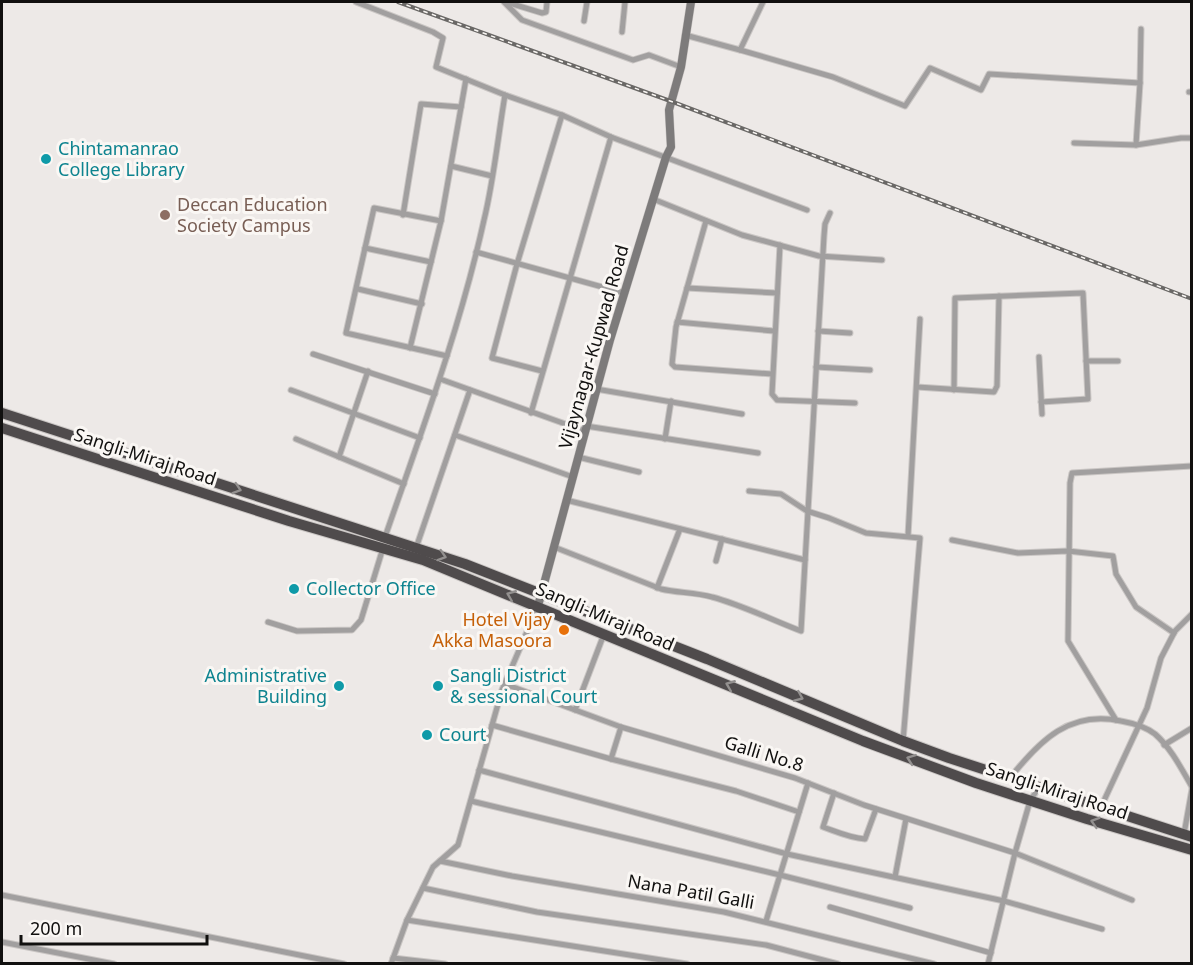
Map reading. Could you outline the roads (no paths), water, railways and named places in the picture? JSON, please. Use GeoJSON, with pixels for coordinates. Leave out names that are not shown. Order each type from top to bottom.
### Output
{"type":"FeatureCollection","features":[{"type":"Feature","properties":{"kind":"highway","name":"Sangli-Miraj Road"},"geometry":{"type":"LineString","coordinates":[[2,413],[384,543],[863,741],[1030,801],[1191,850]]}},
{"type":"Feature","properties":{"kind":"highway","name":"Sangli-Miraj Road"},"geometry":{"type":"LineString","coordinates":[[2,428],[289,521],[416,548],[465,564],[708,659],[903,741],[1188,835]]}},
{"type":"Feature","properties":{"kind":"street"},"geometry":{"type":"LineString","coordinates":[[357,2],[443,38],[436,67],[562,115],[611,137],[807,210]]}},
{"type":"Feature","properties":{"kind":"street"},"geometry":{"type":"LineString","coordinates":[[505,2],[515,3],[542,13],[546,12],[547,2]]}},
{"type":"Feature","properties":{"kind":"street"},"geometry":{"type":"LineString","coordinates":[[505,2],[522,20],[633,60],[649,55],[681,67],[691,2]]}},
{"type":"Feature","properties":{"kind":"street"},"geometry":{"type":"LineString","coordinates":[[584,21],[587,2]]}},
{"type":"Feature","properties":{"kind":"street"},"geometry":{"type":"LineString","coordinates":[[622,32],[625,2]]}},
{"type":"Feature","properties":{"kind":"street"},"geometry":{"type":"LineString","coordinates":[[740,50],[763,2]]}},
{"type":"Feature","properties":{"kind":"street"},"geometry":{"type":"LineString","coordinates":[[1136,145],[1141,28]]}},
{"type":"Feature","properties":{"kind":"street"},"geometry":{"type":"LineString","coordinates":[[685,34],[833,77],[905,106],[930,68],[981,90],[989,74],[1140,83]]}},
{"type":"Feature","properties":{"kind":"street","name":"Vijaynagar-Kupwad Road"},"geometry":{"type":"LineString","coordinates":[[538,606],[596,389],[666,157],[671,147],[669,110],[681,67]]}},
{"type":"Feature","properties":{"kind":"street"},"geometry":{"type":"LineString","coordinates":[[410,348],[441,222],[466,79]]}},
{"type":"Feature","properties":{"kind":"street"},"geometry":{"type":"LineString","coordinates":[[268,621],[297,631],[352,630],[361,620],[384,543],[440,379],[476,252],[485,218],[505,95]]}},
{"type":"Feature","properties":{"kind":"street"},"geometry":{"type":"LineString","coordinates":[[404,214],[421,104],[461,107]]}},
{"type":"Feature","properties":{"kind":"street"},"geometry":{"type":"LineString","coordinates":[[542,371],[492,358],[517,264],[562,115]]}},
{"type":"Feature","properties":{"kind":"street"},"geometry":{"type":"LineString","coordinates":[[531,413],[611,137]]}},
{"type":"Feature","properties":{"kind":"street"},"geometry":{"type":"LineString","coordinates":[[1074,143],[1136,145],[1191,138]]}},
{"type":"Feature","properties":{"kind":"street"},"geometry":{"type":"LineString","coordinates":[[451,166],[492,176]]}},
{"type":"Feature","properties":{"kind":"street"},"geometry":{"type":"LineString","coordinates":[[653,200],[742,235],[780,245],[822,256],[882,260]]}},
{"type":"Feature","properties":{"kind":"street"},"geometry":{"type":"LineString","coordinates":[[441,222],[374,208],[358,289],[346,333],[447,356]]}},
{"type":"Feature","properties":{"kind":"street"},"geometry":{"type":"LineString","coordinates":[[554,547],[657,588],[678,593],[695,592],[716,598],[801,631],[822,256],[825,224],[830,213]]}},
{"type":"Feature","properties":{"kind":"street"},"geometry":{"type":"LineString","coordinates":[[706,220],[677,322],[671,358],[675,367],[772,374]]}},
{"type":"Feature","properties":{"kind":"street"},"geometry":{"type":"LineString","coordinates":[[780,245],[772,394],[777,400],[855,403]]}},
{"type":"Feature","properties":{"kind":"street"},"geometry":{"type":"LineString","coordinates":[[365,248],[431,262]]}},
{"type":"Feature","properties":{"kind":"street"},"geometry":{"type":"LineString","coordinates":[[476,252],[624,293]]}},
{"type":"Feature","properties":{"kind":"street"},"geometry":{"type":"LineString","coordinates":[[687,288],[777,293]]}},
{"type":"Feature","properties":{"kind":"street"},"geometry":{"type":"LineString","coordinates":[[358,289],[422,304]]}},
{"type":"Feature","properties":{"kind":"street"},"geometry":{"type":"LineString","coordinates":[[954,390],[955,298],[1083,293],[1088,399],[1041,402]]}},
{"type":"Feature","properties":{"kind":"street"},"geometry":{"type":"LineString","coordinates":[[917,387],[994,392],[997,386],[999,296]]}},
{"type":"Feature","properties":{"kind":"street"},"geometry":{"type":"LineString","coordinates":[[908,536],[920,319]]}},
{"type":"Feature","properties":{"kind":"street"},"geometry":{"type":"LineString","coordinates":[[677,322],[774,332]]}},
{"type":"Feature","properties":{"kind":"street"},"geometry":{"type":"LineString","coordinates":[[818,331],[850,333]]}},
{"type":"Feature","properties":{"kind":"street"},"geometry":{"type":"LineString","coordinates":[[313,354],[435,394]]}},
{"type":"Feature","properties":{"kind":"street"},"geometry":{"type":"LineString","coordinates":[[1039,357],[1042,414]]}},
{"type":"Feature","properties":{"kind":"street"},"geometry":{"type":"LineString","coordinates":[[1086,361],[1118,361]]}},
{"type":"Feature","properties":{"kind":"street"},"geometry":{"type":"LineString","coordinates":[[816,368],[870,370]]}},
{"type":"Feature","properties":{"kind":"street"},"geometry":{"type":"LineString","coordinates":[[339,457],[368,371]]}},
{"type":"Feature","properties":{"kind":"street"},"geometry":{"type":"LineString","coordinates":[[440,379],[531,413],[586,429],[758,453]]}},
{"type":"Feature","properties":{"kind":"street"},"geometry":{"type":"LineString","coordinates":[[596,389],[742,414]]}},
{"type":"Feature","properties":{"kind":"street"},"geometry":{"type":"LineString","coordinates":[[291,390],[420,438]]}},
{"type":"Feature","properties":{"kind":"street"},"geometry":{"type":"LineString","coordinates":[[416,548],[470,390]]}},
{"type":"Feature","properties":{"kind":"street"},"geometry":{"type":"LineString","coordinates":[[665,439],[671,401]]}},
{"type":"Feature","properties":{"kind":"street"},"geometry":{"type":"LineString","coordinates":[[454,435],[573,477]]}},
{"type":"Feature","properties":{"kind":"street"},"geometry":{"type":"LineString","coordinates":[[296,439],[404,484]]}},
{"type":"Feature","properties":{"kind":"street"},"geometry":{"type":"LineString","coordinates":[[578,457],[639,472]]}},
{"type":"Feature","properties":{"kind":"street"},"geometry":{"type":"LineString","coordinates":[[1116,720],[1068,641],[1068,550],[1072,473],[1191,466]]}},
{"type":"Feature","properties":{"kind":"street"},"geometry":{"type":"LineString","coordinates":[[749,492],[781,494],[807,512],[866,533],[920,538],[903,741]]}},
{"type":"Feature","properties":{"kind":"street"},"geometry":{"type":"LineString","coordinates":[[566,500],[804,560]]}},
{"type":"Feature","properties":{"kind":"street"},"geometry":{"type":"LineString","coordinates":[[657,588],[680,528]]}},
{"type":"Feature","properties":{"kind":"street"},"geometry":{"type":"LineString","coordinates":[[716,561],[722,539]]}},
{"type":"Feature","properties":{"kind":"street"},"geometry":{"type":"LineString","coordinates":[[952,540],[1018,552],[1068,550],[1113,556],[1116,574],[1136,607],[1174,633]]}},
{"type":"Feature","properties":{"kind":"street"},"geometry":{"type":"LineString","coordinates":[[445,963],[392,961],[406,920],[433,867],[458,845],[505,684],[538,606]]}},
{"type":"Feature","properties":{"kind":"street"},"geometry":{"type":"LineString","coordinates":[[1101,807],[1147,708],[1161,658],[1174,633],[1191,614]]}},
{"type":"Feature","properties":{"kind":"street"},"geometry":{"type":"LineString","coordinates":[[575,710],[604,634]]}},
{"type":"Feature","properties":{"kind":"street","name":"Galli No.8"},"geometry":{"type":"LineString","coordinates":[[505,684],[621,727],[808,783],[876,809],[1015,853],[1132,900]]}},
{"type":"Feature","properties":{"kind":"street"},"geometry":{"type":"LineString","coordinates":[[1010,777],[1032,750],[1070,723],[1105,717],[1139,726],[1154,733],[1175,757],[1191,788],[1188,835]]}},
{"type":"Feature","properties":{"kind":"street"},"geometry":{"type":"LineString","coordinates":[[492,725],[736,791],[799,812]]}},
{"type":"Feature","properties":{"kind":"street"},"geometry":{"type":"LineString","coordinates":[[611,759],[621,727]]}},
{"type":"Feature","properties":{"kind":"street"},"geometry":{"type":"LineString","coordinates":[[1164,745],[1191,728]]}},
{"type":"Feature","properties":{"kind":"street"},"geometry":{"type":"LineString","coordinates":[[479,770],[787,854],[1004,901],[1102,929]]}},
{"type":"Feature","properties":{"kind":"street"},"geometry":{"type":"LineString","coordinates":[[766,921],[808,783]]}},
{"type":"Feature","properties":{"kind":"street"},"geometry":{"type":"LineString","coordinates":[[988,963],[1030,801],[1040,787]]}},
{"type":"Feature","properties":{"kind":"street"},"geometry":{"type":"LineString","coordinates":[[834,793],[823,827],[836,832],[865,839],[876,809]]}},
{"type":"Feature","properties":{"kind":"street"},"geometry":{"type":"LineString","coordinates":[[471,801],[780,874],[910,908]]}},
{"type":"Feature","properties":{"kind":"street"},"geometry":{"type":"LineString","coordinates":[[895,877],[906,819]]}},
{"type":"Feature","properties":{"kind":"street","name":"Nana Patil Galli"},"geometry":{"type":"LineString","coordinates":[[440,861],[512,876],[724,912],[934,963]]}},
{"type":"Feature","properties":{"kind":"street"},"geometry":{"type":"LineString","coordinates":[[423,888],[537,912],[766,945],[838,963]]}},
{"type":"Feature","properties":{"kind":"street"},"geometry":{"type":"LineString","coordinates":[[2,895],[345,963]]}},
{"type":"Feature","properties":{"kind":"street"},"geometry":{"type":"LineString","coordinates":[[830,907],[991,953]]}},
{"type":"Feature","properties":{"kind":"street"},"geometry":{"type":"LineString","coordinates":[[406,920],[687,963]]}},
{"type":"Feature","properties":{"kind":"street"},"geometry":{"type":"LineString","coordinates":[[2,942],[114,963]]}},
{"type":"Feature","properties":{"kind":"railway"},"geometry":{"type":"LineString","coordinates":[[398,2],[673,102],[1192,299]]}},
{"type":"Feature","properties":{"kind":"place","name":"Chintamanrao College Library"},"geometry":{"type":"Point","coordinates":[46,159]}},
{"type":"Feature","properties":{"kind":"place","name":"Deccan Education Society Campus"},"geometry":{"type":"Point","coordinates":[165,215]}},
{"type":"Feature","properties":{"kind":"place","name":"Collector Office"},"geometry":{"type":"Point","coordinates":[294,589]}},
{"type":"Feature","properties":{"kind":"place","name":"Hotel Vijay Akka Masoora"},"geometry":{"type":"Point","coordinates":[564,630]}},
{"type":"Feature","properties":{"kind":"place","name":"Administrative Building"},"geometry":{"type":"Point","coordinates":[339,686]}},
{"type":"Feature","properties":{"kind":"place","name":"Sangli District & sessional Court"},"geometry":{"type":"Point","coordinates":[438,686]}},
{"type":"Feature","properties":{"kind":"place","name":"Court"},"geometry":{"type":"Point","coordinates":[427,735]}}]}
